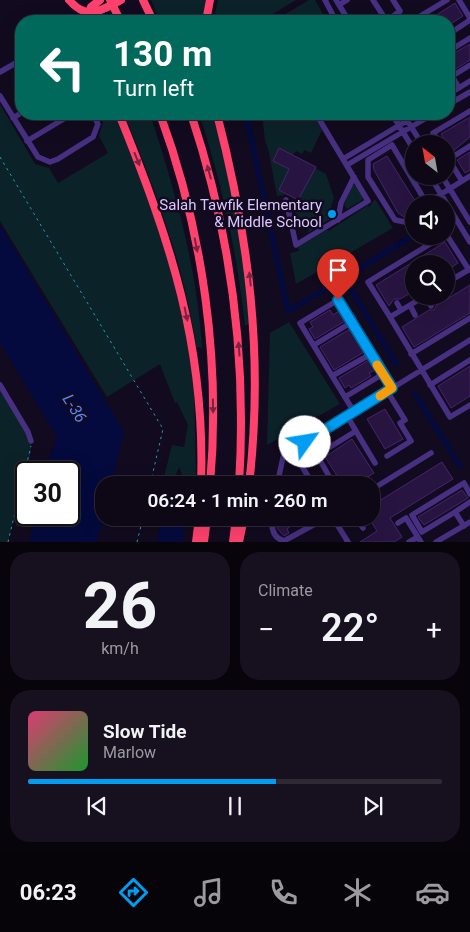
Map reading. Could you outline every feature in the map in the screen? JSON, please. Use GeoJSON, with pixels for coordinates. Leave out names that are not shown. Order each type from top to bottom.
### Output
{"type":"FeatureCollection","features":[{"type":"Feature","properties":{"kind":"highway"},"geometry":{"type":"LineString","coordinates":[[69,0],[78,9],[87,12],[97,12],[121,0]]}},
{"type":"Feature","properties":{"kind":"highway"},"geometry":{"type":"LineString","coordinates":[[86,15],[87,12],[100,0]]}},
{"type":"Feature","properties":{"kind":"highway"},"geometry":{"type":"LineString","coordinates":[[110,0],[117,15]]}},
{"type":"Feature","properties":{"kind":"highway"},"geometry":{"type":"LineString","coordinates":[[207,15],[210,0]]}},
{"type":"Feature","properties":{"kind":"highway"},"geometry":{"type":"LineString","coordinates":[[121,120],[161,219],[184,301],[192,344],[199,402],[201,476]]}},
{"type":"Feature","properties":{"kind":"highway"},"geometry":{"type":"LineString","coordinates":[[162,120],[188,208],[205,303],[212,397],[210,476]]}},
{"type":"Feature","properties":{"kind":"highway"},"geometry":{"type":"LineString","coordinates":[[193,120],[215,197],[234,302],[241,398],[239,476]]}},
{"type":"Feature","properties":{"kind":"highway"},"geometry":{"type":"LineString","coordinates":[[218,120],[240,211],[252,296],[255,394],[250,476]]}},
{"type":"Feature","properties":{"kind":"highway"},"geometry":{"type":"LineString","coordinates":[[196,542],[198,526]]}},
{"type":"Feature","properties":{"kind":"highway"},"geometry":{"type":"LineString","coordinates":[[204,542],[206,526]]}},
{"type":"Feature","properties":{"kind":"highway"},"geometry":{"type":"LineString","coordinates":[[233,542],[235,526]]}},
{"type":"Feature","properties":{"kind":"highway"},"geometry":{"type":"LineString","coordinates":[[239,542],[242,526]]}},
{"type":"Feature","properties":{"kind":"street"},"geometry":{"type":"LineString","coordinates":[[325,0],[333,15]]}},
{"type":"Feature","properties":{"kind":"street"},"geometry":{"type":"LineString","coordinates":[[346,15],[338,2],[347,0]]}},
{"type":"Feature","properties":{"kind":"street"},"geometry":{"type":"LineString","coordinates":[[373,0],[383,15]]}},
{"type":"Feature","properties":{"kind":"street"},"geometry":{"type":"LineString","coordinates":[[393,0],[400,11],[394,15]]}},
{"type":"Feature","properties":{"kind":"street"},"geometry":{"type":"LineString","coordinates":[[422,15],[447,0]]}},
{"type":"Feature","properties":{"kind":"street"},"geometry":{"type":"LineString","coordinates":[[455,30],[470,19],[459,0]]}},
{"type":"Feature","properties":{"kind":"street"},"geometry":{"type":"LineString","coordinates":[[455,47],[470,38]]}},
{"type":"Feature","properties":{"kind":"street"},"geometry":{"type":"LineString","coordinates":[[0,72],[15,63]]}},
{"type":"Feature","properties":{"kind":"street"},"geometry":{"type":"LineString","coordinates":[[455,72],[470,65]]}},
{"type":"Feature","properties":{"kind":"street"},"geometry":{"type":"LineString","coordinates":[[455,90],[470,81]]}},
{"type":"Feature","properties":{"kind":"street"},"geometry":{"type":"LineString","coordinates":[[455,82],[459,88]]}},
{"type":"Feature","properties":{"kind":"street"},"geometry":{"type":"LineString","coordinates":[[455,101],[470,92]]}},
{"type":"Feature","properties":{"kind":"street"},"geometry":{"type":"LineString","coordinates":[[0,96],[14,118]]}},
{"type":"Feature","properties":{"kind":"street"},"geometry":{"type":"LineString","coordinates":[[434,135],[433,133],[470,112]]}},
{"type":"Feature","properties":{"kind":"street"},"geometry":{"type":"LineString","coordinates":[[15,120],[38,157],[50,162],[93,137],[98,124],[96,120]]}},
{"type":"Feature","properties":{"kind":"street"},"geometry":{"type":"LineString","coordinates":[[28,140],[62,120]]}},
{"type":"Feature","properties":{"kind":"street"},"geometry":{"type":"LineString","coordinates":[[286,200],[296,245],[368,201],[320,120]]}},
{"type":"Feature","properties":{"kind":"street"},"geometry":{"type":"LineString","coordinates":[[396,120],[405,135]]}},
{"type":"Feature","properties":{"kind":"street"},"geometry":{"type":"LineString","coordinates":[[345,162],[407,120],[416,135]]}},
{"type":"Feature","properties":{"kind":"street"},"geometry":{"type":"LineString","coordinates":[[345,162],[422,120]]}},
{"type":"Feature","properties":{"kind":"street"},"geometry":{"type":"LineString","coordinates":[[405,221],[395,220],[368,178],[368,160],[392,146],[422,195]]}},
{"type":"Feature","properties":{"kind":"street"},"geometry":{"type":"LineString","coordinates":[[455,154],[470,146]]}},
{"type":"Feature","properties":{"kind":"street"},"geometry":{"type":"LineString","coordinates":[[455,169],[462,181]]}},
{"type":"Feature","properties":{"kind":"street"},"geometry":{"type":"LineString","coordinates":[[435,185],[441,195],[470,176]]}},
{"type":"Feature","properties":{"kind":"street"},"geometry":{"type":"LineString","coordinates":[[338,220],[341,203],[354,177]]}},
{"type":"Feature","properties":{"kind":"street"},"geometry":{"type":"LineString","coordinates":[[448,185],[470,222]]}},
{"type":"Feature","properties":{"kind":"street"},"geometry":{"type":"LineString","coordinates":[[455,218],[470,242]]}},
{"type":"Feature","properties":{"kind":"street"},"geometry":{"type":"LineString","coordinates":[[429,245],[368,282],[450,417],[470,405]]}},
{"type":"Feature","properties":{"kind":"street"},"geometry":{"type":"LineString","coordinates":[[452,245],[469,271],[455,277]]}},
{"type":"Feature","properties":{"kind":"street"},"geometry":{"type":"LineString","coordinates":[[354,412],[300,323],[338,300],[383,374],[404,420],[400,423],[411,441],[387,456]]}},
{"type":"Feature","properties":{"kind":"street"},"geometry":{"type":"LineString","coordinates":[[397,303],[401,310]]}},
{"type":"Feature","properties":{"kind":"street"},"geometry":{"type":"LineString","coordinates":[[390,317],[410,305],[415,315]]}},
{"type":"Feature","properties":{"kind":"street"},"geometry":{"type":"LineString","coordinates":[[412,354],[470,318]]}},
{"type":"Feature","properties":{"kind":"street"},"geometry":{"type":"LineString","coordinates":[[314,345],[352,322]]}},
{"type":"Feature","properties":{"kind":"street"},"geometry":{"type":"LineString","coordinates":[[279,476],[284,453],[297,450],[305,442],[470,340]]}},
{"type":"Feature","properties":{"kind":"street"},"geometry":{"type":"LineString","coordinates":[[332,376],[371,354]]}},
{"type":"Feature","properties":{"kind":"street"},"geometry":{"type":"LineString","coordinates":[[430,385],[470,360]]}},
{"type":"Feature","properties":{"kind":"street"},"geometry":{"type":"LineString","coordinates":[[345,397],[383,374]]}},
{"type":"Feature","properties":{"kind":"street"},"geometry":{"type":"LineString","coordinates":[[0,385],[31,440]]}},
{"type":"Feature","properties":{"kind":"street"},"geometry":{"type":"LineString","coordinates":[[347,416],[375,463]]}},
{"type":"Feature","properties":{"kind":"street"},"geometry":{"type":"LineString","coordinates":[[329,476],[317,455],[356,431]]}},
{"type":"Feature","properties":{"kind":"street"},"geometry":{"type":"LineString","coordinates":[[297,450],[299,461],[308,476]]}},
{"type":"Feature","properties":{"kind":"street"},"geometry":{"type":"LineString","coordinates":[[380,484],[431,453]]}},
{"type":"Feature","properties":{"kind":"street"},"geometry":{"type":"LineString","coordinates":[[470,494],[464,483],[412,515],[422,532],[470,502]]}},
{"type":"Feature","properties":{"kind":"street"},"geometry":{"type":"LineString","coordinates":[[455,512],[464,526]]}},
{"type":"Feature","properties":{"kind":"street"},"geometry":{"type":"LineString","coordinates":[[398,523],[406,518],[419,539],[409,542]]}},
{"type":"Feature","properties":{"kind":"street"},"geometry":{"type":"LineString","coordinates":[[436,542],[470,522]]}},
{"type":"Feature","properties":{"kind":"street"},"geometry":{"type":"LineString","coordinates":[[272,526],[276,536],[284,541],[311,526]]}},
{"type":"Feature","properties":{"kind":"street"},"geometry":{"type":"LineString","coordinates":[[338,526],[348,542]]}},
{"type":"Feature","properties":{"kind":"path"},"geometry":{"type":"LineString","coordinates":[[0,157],[163,429],[152,476]]}},
{"type":"Feature","properties":{"kind":"path"},"geometry":{"type":"LineString","coordinates":[[8,542],[31,451],[31,440]]}},
{"type":"Feature","properties":{"kind":"path"},"geometry":{"type":"LineString","coordinates":[[137,542],[140,526]]}},
{"type":"Feature","properties":{"kind":"shaded area"},"geometry":{"type":"Polygon","coordinates":[[[151,0],[209,0],[205,15],[157,15],[151,0]]]}},
{"type":"Feature","properties":{"kind":"shaded area"},"geometry":{"type":"Polygon","coordinates":[[[218,0],[296,0],[271,15],[215,15],[218,0]]]}},
{"type":"Feature","properties":{"kind":"shaded area"},"geometry":{"type":"Polygon","coordinates":[[[309,0],[315,0],[324,15],[284,15],[309,0]]]}},
{"type":"Feature","properties":{"kind":"shaded area"},"geometry":{"type":"Polygon","coordinates":[[[0,104],[35,164],[49,168],[58,183],[108,153],[99,136],[103,122],[102,120],[118,120],[147,192],[182,306],[194,381],[196,476],[182,476],[179,467],[176,476],[164,476],[172,445],[184,447],[188,425],[177,402],[175,403],[160,364],[107,397],[0,221],[0,104]]]}},
{"type":"Feature","properties":{"kind":"shaded area"},"geometry":{"type":"Polygon","coordinates":[[[126,120],[152,120],[168,171],[190,258],[202,348],[196,347],[177,257],[147,171],[126,120]]]}},
{"type":"Feature","properties":{"kind":"shaded area"},"geometry":{"type":"Polygon","coordinates":[[[201,120],[217,120],[238,211],[252,322],[245,326],[228,218],[201,120]]]}},
{"type":"Feature","properties":{"kind":"shaded area"},"geometry":{"type":"Polygon","coordinates":[[[263,120],[316,120],[322,130],[311,153],[305,150],[302,154],[296,151],[293,155],[279,148],[273,161],[289,169],[279,190],[284,195],[277,196],[265,141],[263,120]]]}},
{"type":"Feature","properties":{"kind":"shaded area"},"geometry":{"type":"Polygon","coordinates":[[[315,168],[326,174],[334,198],[331,206],[334,217],[308,233],[309,228],[300,224],[298,228],[295,214],[303,190],[315,168]]]}},
{"type":"Feature","properties":{"kind":"shaded area"},"geometry":{"type":"Polygon","coordinates":[[[355,185],[363,197],[362,200],[347,209],[344,205],[352,186],[355,185]]]}},
{"type":"Feature","properties":{"kind":"shaded area"},"geometry":{"type":"Polygon","coordinates":[[[375,199],[393,228],[296,284],[290,253],[299,251],[298,247],[326,230],[329,231],[368,205],[369,207],[375,199]]]}},
{"type":"Feature","properties":{"kind":"shaded area"},"geometry":{"type":"Polygon","coordinates":[[[289,322],[340,404],[267,445],[270,333],[289,322]]]}},
{"type":"Feature","properties":{"kind":"shaded area"},"geometry":{"type":"Polygon","coordinates":[[[0,385],[31,441],[31,451],[28,461],[15,461],[15,514],[8,542],[0,542],[0,385]]]}},
{"type":"Feature","properties":{"kind":"water","name":"L-36"},"geometry":{"type":"Polygon","coordinates":[[[0,225],[124,432],[113,476],[95,476],[95,526],[101,526],[97,542],[29,542],[33,526],[80,526],[80,461],[49,461],[56,436],[0,343],[0,225]]]}},
{"type":"Feature","properties":{"kind":"water"},"geometry":{"type":"Polygon","coordinates":[[[160,526],[184,526],[183,542],[157,542],[160,526]]]}},
{"type":"Feature","properties":{"kind":"building"},"geometry":{"type":"Polygon","coordinates":[[[455,3],[463,16],[455,21],[455,15],[436,15],[455,3]]]}},
{"type":"Feature","properties":{"kind":"building"},"geometry":{"type":"Polygon","coordinates":[[[470,44],[470,60],[455,69],[455,53],[470,44]]]}},
{"type":"Feature","properties":{"kind":"building"},"geometry":{"type":"Polygon","coordinates":[[[470,117],[470,137],[455,150],[455,135],[441,134],[470,117]]]}},
{"type":"Feature","properties":{"kind":"building"},"geometry":{"type":"Polygon","coordinates":[[[279,148],[316,167],[298,200],[279,190],[289,169],[273,161],[279,148]]]}},
{"type":"Feature","properties":{"kind":"building"},"geometry":{"type":"Polygon","coordinates":[[[470,152],[470,170],[465,173],[457,160],[470,152]]]}},
{"type":"Feature","properties":{"kind":"building"},"geometry":{"type":"Polygon","coordinates":[[[387,156],[411,195],[405,195],[404,217],[398,213],[374,170],[373,164],[387,156]]]}},
{"type":"Feature","properties":{"kind":"building"},"geometry":{"type":"Polygon","coordinates":[[[440,245],[447,245],[453,255],[424,255],[440,245]]]}},
{"type":"Feature","properties":{"kind":"building"},"geometry":{"type":"Polygon","coordinates":[[[405,267],[405,296],[400,299],[394,299],[389,306],[376,285],[405,267]]]}},
{"type":"Feature","properties":{"kind":"building"},"geometry":{"type":"Polygon","coordinates":[[[470,285],[470,313],[414,347],[402,327],[429,310],[434,310],[438,305],[455,305],[455,294],[470,285]]]}},
{"type":"Feature","properties":{"kind":"building"},"geometry":{"type":"Polygon","coordinates":[[[330,310],[333,315],[339,311],[345,321],[315,339],[309,329],[313,327],[310,322],[330,310]]]}},
{"type":"Feature","properties":{"kind":"building"},"geometry":{"type":"Polygon","coordinates":[[[350,329],[364,352],[334,370],[320,347],[350,329]]]}},
{"type":"Feature","properties":{"kind":"building"},"geometry":{"type":"Polygon","coordinates":[[[369,360],[375,370],[369,373],[371,376],[351,388],[349,385],[345,388],[339,378],[369,360]]]}},
{"type":"Feature","properties":{"kind":"building"},"geometry":{"type":"Polygon","coordinates":[[[470,366],[470,396],[451,408],[438,386],[470,366]]]}},
{"type":"Feature","properties":{"kind":"building"},"geometry":{"type":"Polygon","coordinates":[[[385,409],[403,439],[385,449],[367,419],[385,409]]]}},
{"type":"Feature","properties":{"kind":"building"},"geometry":{"type":"Polygon","coordinates":[[[352,439],[374,473],[369,476],[337,476],[325,457],[352,439]]]}},
{"type":"Feature","properties":{"kind":"building"},"geometry":{"type":"Polygon","coordinates":[[[442,462],[453,479],[390,518],[402,537],[394,542],[360,542],[377,531],[374,526],[380,526],[380,500],[442,462]]]}},
{"type":"Feature","properties":{"kind":"building"},"geometry":{"type":"Polygon","coordinates":[[[462,490],[468,498],[424,525],[418,517],[462,490]]]}},
{"type":"Feature","properties":{"kind":"building"},"geometry":{"type":"Polygon","coordinates":[[[277,526],[291,526],[287,529],[289,533],[284,536],[277,526]]]}},
{"type":"Feature","properties":{"kind":"waterway"},"geometry":{"type":"LineString","coordinates":[[247,120],[288,311],[344,278],[396,364]]}},
{"type":"Feature","properties":{"kind":"waterway"},"geometry":{"type":"LineString","coordinates":[[344,278],[405,241]]}},
{"type":"Feature","properties":{"kind":"waterway"},"geometry":{"type":"LineString","coordinates":[[415,394],[460,466]]}},
{"type":"Feature","properties":{"kind":"slow traffic"},"geometry":{"type":"LineString","coordinates":[[377,365],[392,388],[380,396]]}},
{"type":"Feature","properties":{"kind":"place","name":"Salah Tawfik Elementary & Middle School"},"geometry":{"type":"Point","coordinates":[332,214]}},
{"type":"Feature","properties":{"kind":"route"},"geometry":{"type":"LineString","coordinates":[[305,442],[392,388],[338,300]]}}]}
